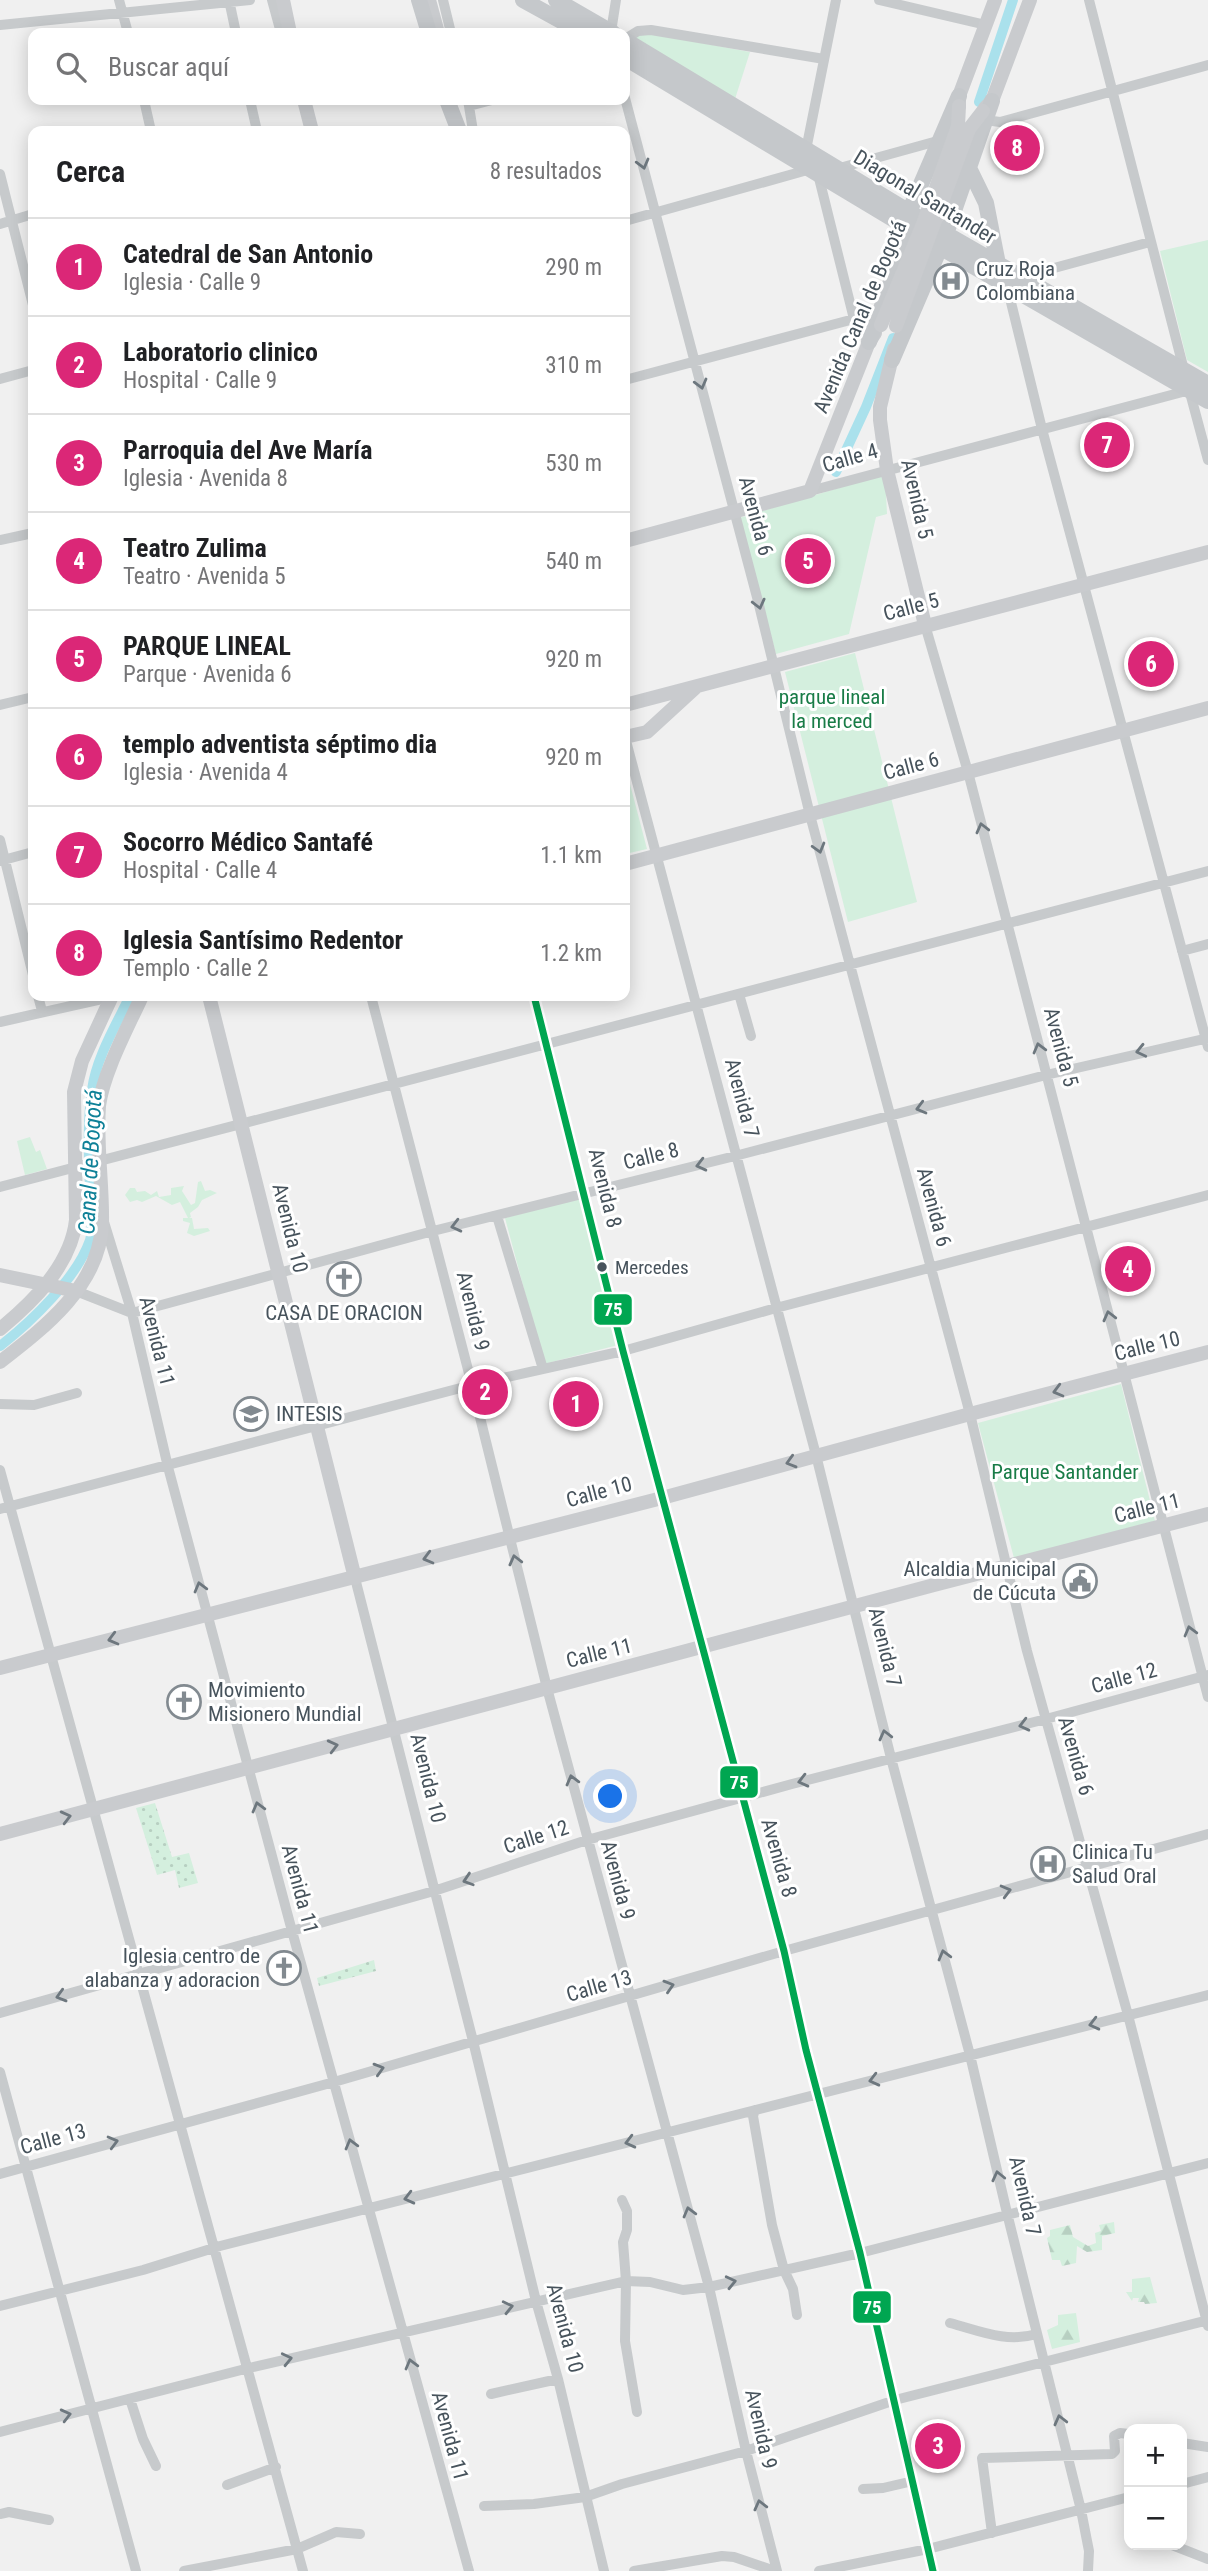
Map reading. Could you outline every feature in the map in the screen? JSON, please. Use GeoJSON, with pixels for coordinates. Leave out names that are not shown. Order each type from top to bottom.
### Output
{"type":"FeatureCollection","features":[{"type":"Feature","properties":{"kind":"main road"},"geometry":{"type":"LineString","coordinates":[[523,0],[574,28]]}},
{"type":"Feature","properties":{"kind":"main road","name":"Diagonal Santander"},"geometry":{"type":"LineString","coordinates":[[556,0],[604,28]]}},
{"type":"Feature","properties":{"kind":"main road"},"geometry":{"type":"LineString","coordinates":[[426,7],[428,28]]}},
{"type":"Feature","properties":{"kind":"main road","name":"Diagonal Santander"},"geometry":{"type":"LineString","coordinates":[[630,43],[909,212],[943,241],[1208,384]]}},
{"type":"Feature","properties":{"kind":"main road","name":"Diagonal Santander"},"geometry":{"type":"LineString","coordinates":[[630,63],[910,229],[998,264],[1014,281],[1208,401]]}},
{"type":"Feature","properties":{"kind":"main road"},"geometry":{"type":"LineString","coordinates":[[909,212],[959,101]]}},
{"type":"Feature","properties":{"kind":"main road"},"geometry":{"type":"LineString","coordinates":[[449,105],[457,126]]}},
{"type":"Feature","properties":{"kind":"main road"},"geometry":{"type":"LineString","coordinates":[[892,360],[943,241],[987,110]]}},
{"type":"Feature","properties":{"kind":"main road"},"geometry":{"type":"LineString","coordinates":[[969,168],[986,203],[998,264]]}},
{"type":"Feature","properties":{"kind":"main road"},"geometry":{"type":"LineString","coordinates":[[869,342],[910,229]]}},
{"type":"Feature","properties":{"kind":"street"},"geometry":{"type":"LineString","coordinates":[[119,0],[127,28]]}},
{"type":"Feature","properties":{"kind":"street"},"geometry":{"type":"LineString","coordinates":[[0,25],[250,0]]}},
{"type":"Feature","properties":{"kind":"street"},"geometry":{"type":"LineString","coordinates":[[272,0],[280,28]]}},
{"type":"Feature","properties":{"kind":"street"},"geometry":{"type":"LineString","coordinates":[[283,0],[289,28]]}},
{"type":"Feature","properties":{"kind":"street"},"geometry":{"type":"LineString","coordinates":[[443,0],[450,28]]}},
{"type":"Feature","properties":{"kind":"street"},"geometry":{"type":"LineString","coordinates":[[616,0],[618,28]]}},
{"type":"Feature","properties":{"kind":"street"},"geometry":{"type":"LineString","coordinates":[[806,150],[836,0]]}},
{"type":"Feature","properties":{"kind":"street"},"geometry":{"type":"LineString","coordinates":[[879,0],[986,25]]}},
{"type":"Feature","properties":{"kind":"street","name":"Avenida Canal de Bogotá"},"geometry":{"type":"LineString","coordinates":[[810,491],[869,342],[881,325],[918,236],[958,126],[959,101],[995,0]]}},
{"type":"Feature","properties":{"kind":"street","name":"Avenida Canal de Bogotá"},"geometry":{"type":"LineString","coordinates":[[880,407],[892,360],[896,326],[969,129],[987,110],[1030,0]]}},
{"type":"Feature","properties":{"kind":"street"},"geometry":{"type":"LineString","coordinates":[[1089,0],[1208,460]]}},
{"type":"Feature","properties":{"kind":"street"},"geometry":{"type":"LineString","coordinates":[[229,1],[235,28]]}},
{"type":"Feature","properties":{"kind":"street"},"geometry":{"type":"LineString","coordinates":[[426,7],[436,28]]}},
{"type":"Feature","properties":{"kind":"street"},"geometry":{"type":"LineString","coordinates":[[630,33],[651,30],[824,59]]}},
{"type":"Feature","properties":{"kind":"street"},"geometry":{"type":"LineString","coordinates":[[987,110],[1000,122],[1208,65]]}},
{"type":"Feature","properties":{"kind":"street"},"geometry":{"type":"LineString","coordinates":[[145,105],[151,126]]}},
{"type":"Feature","properties":{"kind":"street"},"geometry":{"type":"LineString","coordinates":[[251,105],[256,126]]}},
{"type":"Feature","properties":{"kind":"street"},"geometry":{"type":"LineString","coordinates":[[305,105],[311,126]]}},
{"type":"Feature","properties":{"kind":"street"},"geometry":{"type":"LineString","coordinates":[[464,105],[466,126]]}},
{"type":"Feature","properties":{"kind":"street"},"geometry":{"type":"LineString","coordinates":[[465,105],[471,126]]}},
{"type":"Feature","properties":{"kind":"street","name":"Avenida 6"},"geometry":{"type":"LineString","coordinates":[[627,105],[774,666],[810,815],[970,1413],[1046,1719],[1128,2015],[1208,2322]]}},
{"type":"Feature","properties":{"kind":"street"},"geometry":{"type":"LineString","coordinates":[[836,169],[941,140]]}},
{"type":"Feature","properties":{"kind":"street"},"geometry":{"type":"LineString","coordinates":[[630,219],[814,171],[854,319],[869,342]]}},
{"type":"Feature","properties":{"kind":"street"},"geometry":{"type":"LineString","coordinates":[[0,174],[28,285]]}},
{"type":"Feature","properties":{"kind":"street"},"geometry":{"type":"LineString","coordinates":[[0,224],[28,215]]}},
{"type":"Feature","properties":{"kind":"street"},"geometry":{"type":"LineString","coordinates":[[1150,242],[1014,281],[1042,429],[1207,1041]]}},
{"type":"Feature","properties":{"kind":"street"},"geometry":{"type":"LineString","coordinates":[[630,379],[854,319]]}},
{"type":"Feature","properties":{"kind":"street"},"geometry":{"type":"LineString","coordinates":[[0,379],[28,371]]}},
{"type":"Feature","properties":{"kind":"street","name":"Calle 4"},"geometry":{"type":"LineString","coordinates":[[630,540],[1208,384]]}},
{"type":"Feature","properties":{"kind":"street","name":"Avenida 5"},"geometry":{"type":"LineString","coordinates":[[880,407],[887,470],[925,625],[968,772],[1163,1526],[1205,1676],[1208,1697]]}},
{"type":"Feature","properties":{"kind":"street"},"geometry":{"type":"LineString","coordinates":[[0,540],[28,534]]}},
{"type":"Feature","properties":{"kind":"street","name":"Calle 5"},"geometry":{"type":"LineString","coordinates":[[630,704],[1208,552]]}},
{"type":"Feature","properties":{"kind":"street"},"geometry":{"type":"LineString","coordinates":[[630,736],[647,732],[696,687]]}},
{"type":"Feature","properties":{"kind":"street"},"geometry":{"type":"LineString","coordinates":[[0,705],[28,698]]}},
{"type":"Feature","properties":{"kind":"street","name":"Calle 6"},"geometry":{"type":"LineString","coordinates":[[630,863],[1208,708]]}},
{"type":"Feature","properties":{"kind":"street","name":"Avenida 7"},"geometry":{"type":"LineString","coordinates":[[630,756],[816,1455],[891,1758],[970,2055],[1082,2510],[1089,2551],[1088,2571]]}},
{"type":"Feature","properties":{"kind":"street"},"geometry":{"type":"LineString","coordinates":[[0,839],[2,860],[28,956]]}},
{"type":"Feature","properties":{"kind":"street"},"geometry":{"type":"LineString","coordinates":[[2,860],[28,853]]}},
{"type":"Feature","properties":{"kind":"street"},"geometry":{"type":"LineString","coordinates":[[0,1187],[1208,871]]}},
{"type":"Feature","properties":{"kind":"street"},"geometry":{"type":"LineString","coordinates":[[1182,951],[1208,944]]}},
{"type":"Feature","properties":{"kind":"street"},"geometry":{"type":"LineString","coordinates":[[739,994],[751,1036]]}},
{"type":"Feature","properties":{"kind":"street"},"geometry":{"type":"LineString","coordinates":[[39,1001],[42,1011]]}},
{"type":"Feature","properties":{"kind":"street"},"geometry":{"type":"LineString","coordinates":[[0,1022],[88,1001]]}},
{"type":"Feature","properties":{"kind":"street"},"geometry":{"type":"LineString","coordinates":[[0,1329],[48,1285],[74,1234],[76,1165],[73,1110],[76,1083],[82,1061],[109,1001]]}},
{"type":"Feature","properties":{"kind":"street"},"geometry":{"type":"LineString","coordinates":[[0,1362],[39,1330],[96,1258],[102,1215],[98,1160],[102,1093],[140,1001]]}},
{"type":"Feature","properties":{"kind":"street","name":"Avenida 10"},"geometry":{"type":"LineString","coordinates":[[210,1001],[604,2571]]}},
{"type":"Feature","properties":{"kind":"street","name":"Avenida 9"},"geometry":{"type":"LineString","coordinates":[[372,1001],[433,1231],[547,1688],[709,2287],[776,2571]]}},
{"type":"Feature","properties":{"kind":"street","name":"Avenida 8"},"geometry":{"type":"LineString","coordinates":[[535,1001],[623,1351],[784,1951],[817,2094],[860,2252],[933,2571]]}},
{"type":"Feature","properties":{"kind":"street","name":"Calle 8"},"geometry":{"type":"LineString","coordinates":[[132,1313],[433,1231],[735,1156],[1046,1074],[1144,1050],[1207,1041]]}},
{"type":"Feature","properties":{"kind":"street"},"geometry":{"type":"LineString","coordinates":[[5,1508],[472,1385],[623,1351],[775,1308],[1208,1195]]}},
{"type":"Feature","properties":{"kind":"street","name":"Avenida 11"},"geometry":{"type":"LineString","coordinates":[[102,1215],[132,1313],[168,1467],[292,1931],[469,2571]]}},
{"type":"Feature","properties":{"kind":"street"},"geometry":{"type":"LineString","coordinates":[[497,1216],[543,1369]]}},
{"type":"Feature","properties":{"kind":"street"},"geometry":{"type":"LineString","coordinates":[[0,1275],[72,1289],[132,1313]]}},
{"type":"Feature","properties":{"kind":"street","name":"Calle 10"},"geometry":{"type":"LineString","coordinates":[[0,1668],[355,1578],[1208,1352]]}},
{"type":"Feature","properties":{"kind":"street"},"geometry":{"type":"LineString","coordinates":[[0,1404],[34,1405],[77,1393]]}},
{"type":"Feature","properties":{"kind":"street"},"geometry":{"type":"LineString","coordinates":[[0,1470],[5,1508],[51,1655],[303,2571]]}},
{"type":"Feature","properties":{"kind":"street","name":"Calle 11"},"geometry":{"type":"LineString","coordinates":[[0,1834],[1208,1514]]}},
{"type":"Feature","properties":{"kind":"street","name":"Calle 12"},"geometry":{"type":"LineString","coordinates":[[0,2013],[434,1891],[587,1840],[1205,1676]]}},
{"type":"Feature","properties":{"kind":"street","name":"Calle 13"},"geometry":{"type":"LineString","coordinates":[[0,2174],[334,2082],[784,1951],[1208,1834]]}},
{"type":"Feature","properties":{"kind":"street"},"geometry":{"type":"LineString","coordinates":[[0,2306],[143,2270],[214,2247],[1208,1995]]}},
{"type":"Feature","properties":{"kind":"street"},"geometry":{"type":"LineString","coordinates":[[0,2072],[136,2571]]}},
{"type":"Feature","properties":{"kind":"street"},"geometry":{"type":"LineString","coordinates":[[755,2110],[753,2116],[756,2140],[772,2225],[784,2270],[793,2289],[797,2315]]}},
{"type":"Feature","properties":{"kind":"street"},"geometry":{"type":"LineString","coordinates":[[0,2432],[249,2368],[626,2281],[650,2282],[683,2290],[709,2287],[860,2252],[1208,2163]]}},
{"type":"Feature","properties":{"kind":"street"},"geometry":{"type":"LineString","coordinates":[[622,2200],[627,2211],[627,2230],[623,2242],[626,2281],[625,2341],[637,2412]]}},
{"type":"Feature","properties":{"kind":"street"},"geometry":{"type":"LineString","coordinates":[[484,2506],[534,2504],[585,2497],[622,2484],[746,2451],[895,2400],[1208,2322]]}},
{"type":"Feature","properties":{"kind":"street"},"geometry":{"type":"LineString","coordinates":[[950,2323],[1008,2338],[1037,2334]]}},
{"type":"Feature","properties":{"kind":"street"},"geometry":{"type":"LineString","coordinates":[[491,2394],[558,2379]]}},
{"type":"Feature","properties":{"kind":"street"},"geometry":{"type":"LineString","coordinates":[[130,2399],[143,2439],[156,2466]]}},
{"type":"Feature","properties":{"kind":"street"},"geometry":{"type":"LineString","coordinates":[[992,2533],[981,2461],[986,2456],[1112,2455],[1115,2451],[1114,2436],[1124,2434]]}},
{"type":"Feature","properties":{"kind":"street"},"geometry":{"type":"LineString","coordinates":[[1187,2444],[1208,2447]]}},
{"type":"Feature","properties":{"kind":"street"},"geometry":{"type":"LineString","coordinates":[[227,2485],[276,2467]]}},
{"type":"Feature","properties":{"kind":"street"},"geometry":{"type":"LineString","coordinates":[[1187,2483],[1208,2477]]}},
{"type":"Feature","properties":{"kind":"street"},"geometry":{"type":"LineString","coordinates":[[863,2489],[883,2488],[913,2481]]}},
{"type":"Feature","properties":{"kind":"street"},"geometry":{"type":"LineString","coordinates":[[819,2571],[880,2565],[928,2549],[1124,2498]]}},
{"type":"Feature","properties":{"kind":"street"},"geometry":{"type":"LineString","coordinates":[[0,2514],[9,2512],[49,2520]]}},
{"type":"Feature","properties":{"kind":"street"},"geometry":{"type":"LineString","coordinates":[[184,2571],[297,2549],[336,2532],[360,2534]]}},
{"type":"Feature","properties":{"kind":"street"},"geometry":{"type":"LineString","coordinates":[[1184,2550],[1208,2559]]}},
{"type":"Feature","properties":{"kind":"street"},"geometry":{"type":"LineString","coordinates":[[634,2571],[722,2556],[734,2557],[776,2571]]}},
{"type":"Feature","properties":{"kind":"green space"},"geometry":{"type":"Polygon","coordinates":[[[643,32],[750,52],[735,99],[630,40],[643,32]]]}},
{"type":"Feature","properties":{"kind":"green space"},"geometry":{"type":"Polygon","coordinates":[[[1208,240],[1208,372],[1187,360],[1160,251],[1208,240]]]}},
{"type":"Feature","properties":{"kind":"green space"},"geometry":{"type":"Polygon","coordinates":[[[885,474],[887,514],[876,517],[849,634],[776,654],[739,518],[885,474]]]}},
{"type":"Feature","properties":{"kind":"green space","name":"parque lineal la merced"},"geometry":{"type":"Polygon","coordinates":[[[855,653],[917,902],[848,922],[785,672],[855,653]]]}},
{"type":"Feature","properties":{"kind":"green space"},"geometry":{"type":"Polygon","coordinates":[[[630,784],[647,849],[630,853],[630,784]]]}},
{"type":"Feature","properties":{"kind":"green space"},"geometry":{"type":"Polygon","coordinates":[[[30,1137],[36,1152],[40,1150],[47,1169],[25,1175],[17,1141],[30,1137]]]}},
{"type":"Feature","properties":{"kind":"green space"},"geometry":{"type":"Polygon","coordinates":[[[201,1181],[205,1191],[217,1193],[202,1200],[190,1213],[189,1218],[192,1218],[194,1229],[208,1228],[210,1231],[194,1236],[187,1233],[190,1223],[183,1221],[183,1218],[188,1218],[180,1202],[172,1205],[156,1196],[142,1202],[130,1202],[125,1195],[130,1188],[135,1188],[137,1192],[145,1191],[151,1195],[157,1191],[159,1197],[171,1195],[171,1188],[184,1186],[182,1191],[191,1205],[195,1203],[198,1182],[201,1181]]]}},
{"type":"Feature","properties":{"kind":"green space"},"geometry":{"type":"Polygon","coordinates":[[[582,1197],[622,1344],[544,1364],[505,1218],[582,1197]]]}},
{"type":"Feature","properties":{"kind":"green space","name":"Parque Santander"},"geometry":{"type":"Polygon","coordinates":[[[1121,1384],[1155,1521],[1014,1558],[978,1423],[1121,1384]]]}},
{"type":"Feature","properties":{"kind":"green space"},"geometry":{"type":"Polygon","coordinates":[[[155,1803],[172,1857],[189,1853],[198,1883],[179,1888],[175,1870],[157,1875],[136,1808],[155,1803]]]}},
{"type":"Feature","properties":{"kind":"green space"},"geometry":{"type":"Polygon","coordinates":[[[374,1960],[376,1971],[319,1986],[317,1978],[374,1960]]]}},
{"type":"Feature","properties":{"kind":"green space"},"geometry":{"type":"Polygon","coordinates":[[[1114,2222],[1115,2233],[1102,2236],[1102,2250],[1087,2252],[1077,2246],[1076,2263],[1062,2266],[1060,2260],[1052,2260],[1047,2238],[1050,2236],[1050,2230],[1070,2225],[1073,2237],[1088,2246],[1096,2243],[1095,2233],[1101,2231],[1099,2225],[1114,2222]]]}},
{"type":"Feature","properties":{"kind":"green space"},"geometry":{"type":"Polygon","coordinates":[[[1150,2277],[1157,2303],[1145,2304],[1138,2302],[1139,2298],[1133,2298],[1132,2301],[1126,2292],[1132,2292],[1132,2279],[1150,2277]]]}},
{"type":"Feature","properties":{"kind":"green space"},"geometry":{"type":"Polygon","coordinates":[[[1076,2313],[1080,2342],[1052,2349],[1047,2330],[1058,2325],[1058,2315],[1076,2313]]]}},
{"type":"Feature","properties":{"kind":"waterway","name":"Canal de Bogotá"},"geometry":{"type":"LineString","coordinates":[[979,102],[1013,0]]}},
{"type":"Feature","properties":{"kind":"waterway","name":"Canal de Bogotá"},"geometry":{"type":"LineString","coordinates":[[836,472],[866,407],[893,338]]}},
{"type":"Feature","properties":{"kind":"waterway","name":"Canal de Bogotá"},"geometry":{"type":"LineString","coordinates":[[0,1346],[39,1312],[64,1284],[90,1240],[92,1223],[89,1128],[92,1090],[102,1054],[128,1001]]}},
{"type":"Feature","properties":{"kind":"transit line","name":"75"},"geometry":{"type":"LineString","coordinates":[[535,1001],[623,1351],[784,1951],[806,2050],[860,2253],[933,2571]]}},
{"type":"Feature","properties":{"kind":"place","name":"Iglesia Santísimo Redentor"},"geometry":{"type":"Point","coordinates":[1017,148]}},
{"type":"Feature","properties":{"kind":"place","name":"Cruz Roja Colombiana"},"geometry":{"type":"Point","coordinates":[951,281]}},
{"type":"Feature","properties":{"kind":"place","name":"Socorro Médico Santafé"},"geometry":{"type":"Point","coordinates":[1107,445]}},
{"type":"Feature","properties":{"kind":"place","name":"PARQUE LINEAL"},"geometry":{"type":"Point","coordinates":[808,561]}},
{"type":"Feature","properties":{"kind":"place","name":"templo adventista séptimo dia"},"geometry":{"type":"Point","coordinates":[1151,664]}},
{"type":"Feature","properties":{"kind":"place","name":"Mercedes"},"geometry":{"type":"Point","coordinates":[602,1267]}},
{"type":"Feature","properties":{"kind":"place","name":"Teatro Zulima"},"geometry":{"type":"Point","coordinates":[1128,1269]}},
{"type":"Feature","properties":{"kind":"place","name":"CASA DE ORACION"},"geometry":{"type":"Point","coordinates":[344,1279]}},
{"type":"Feature","properties":{"kind":"place","name":"Laboratorio clinico"},"geometry":{"type":"Point","coordinates":[485,1392]}},
{"type":"Feature","properties":{"kind":"place","name":"Catedral de San Antonio"},"geometry":{"type":"Point","coordinates":[576,1404]}},
{"type":"Feature","properties":{"kind":"place","name":"INTESIS"},"geometry":{"type":"Point","coordinates":[251,1414]}},
{"type":"Feature","properties":{"kind":"place","name":"Alcaldia Municipal de Cúcuta"},"geometry":{"type":"Point","coordinates":[1080,1581]}},
{"type":"Feature","properties":{"kind":"place","name":"Movimiento Misionero Mundial"},"geometry":{"type":"Point","coordinates":[184,1702]}},
{"type":"Feature","properties":{"kind":"place","name":"Clinica Tu Salud Oral"},"geometry":{"type":"Point","coordinates":[1048,1864]}},
{"type":"Feature","properties":{"kind":"place","name":"Iglesia centro de alabanza y adoracion"},"geometry":{"type":"Point","coordinates":[284,1968]}},
{"type":"Feature","properties":{"kind":"place","name":"Parroquia del Ave María"},"geometry":{"type":"Point","coordinates":[938,2446]}}]}
